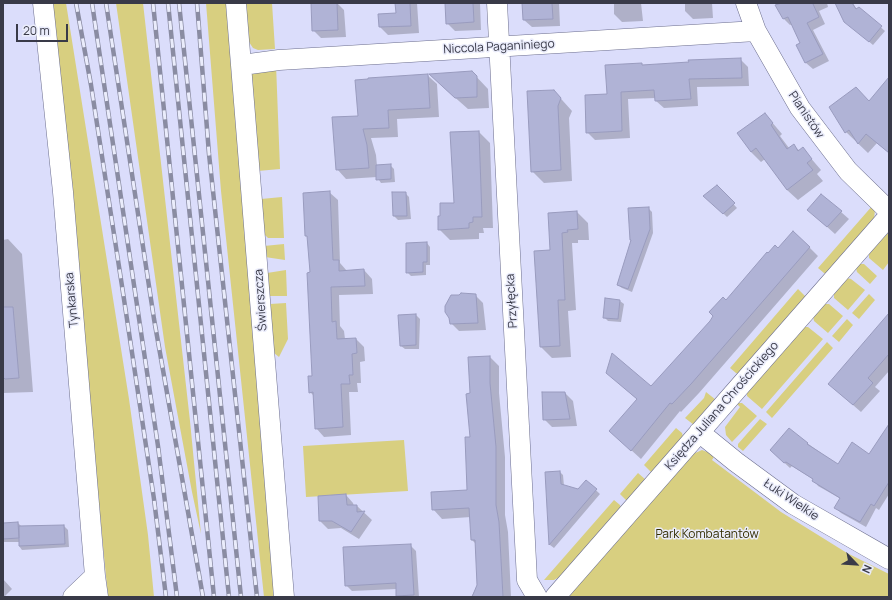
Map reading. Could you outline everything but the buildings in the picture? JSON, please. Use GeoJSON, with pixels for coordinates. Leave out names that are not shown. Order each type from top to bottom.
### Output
{"type":"FeatureCollection","features":[{"type":"Feature","properties":{"kind":"street","name":"Tynkarska"},"geometry":{"type":"LineString","coordinates":[[43,3],[63,192],[98,597]]}},
{"type":"Feature","properties":{"kind":"street","name":"Świerszcza"},"geometry":{"type":"LineString","coordinates":[[236,3],[284,597]]}},
{"type":"Feature","properties":{"kind":"street","name":"Przyłęcka"},"geometry":{"type":"LineString","coordinates":[[497,3],[527,580],[537,597]]}},
{"type":"Feature","properties":{"kind":"street","name":"Pianistów"},"geometry":{"type":"LineString","coordinates":[[746,3],[756,30],[800,108],[848,171],[889,211]]}},
{"type":"Feature","properties":{"kind":"street","name":"Niccola Paganiniego"},"geometry":{"type":"LineString","coordinates":[[242,65],[278,60],[756,30]]}},
{"type":"Feature","properties":{"kind":"street","name":"Księdza Juliana Chrościckiego"},"geometry":{"type":"LineString","coordinates":[[555,597],[889,216]]}},
{"type":"Feature","properties":{"kind":"street","name":"Łuki Wielkie"},"geometry":{"type":"LineString","coordinates":[[699,432],[736,462],[793,504],[889,559]]}},
{"type":"Feature","properties":{"kind":"street"},"geometry":{"type":"LineString","coordinates":[[73,597],[95,576]]}},
{"type":"Feature","properties":{"kind":"green space"},"geometry":{"type":"Polygon","coordinates":[[[50,3],[66,3],[129,399],[148,535],[154,597],[108,597],[50,3]]]}},
{"type":"Feature","properties":{"kind":"green space"},"geometry":{"type":"Polygon","coordinates":[[[116,3],[143,3],[190,421],[201,534],[165,347],[116,3]]]}},
{"type":"Feature","properties":{"kind":"green space"},"geometry":{"type":"Polygon","coordinates":[[[206,3],[226,3],[277,597],[264,597],[221,191],[206,3]]]}},
{"type":"Feature","properties":{"kind":"green space"},"geometry":{"type":"Polygon","coordinates":[[[245,3],[272,3],[275,49],[258,50],[253,48],[247,39],[245,3]]]}},
{"type":"Feature","properties":{"kind":"green space"},"geometry":{"type":"Polygon","coordinates":[[[276,64],[280,169],[258,171],[251,77],[253,72],[276,64]]]}},
{"type":"Feature","properties":{"kind":"green space"},"geometry":{"type":"Polygon","coordinates":[[[282,197],[284,238],[268,238],[264,234],[261,199],[282,197]]]}},
{"type":"Feature","properties":{"kind":"green space"},"geometry":{"type":"Polygon","coordinates":[[[873,205],[875,210],[874,219],[826,274],[824,273],[818,268],[873,205]]]}},
{"type":"Feature","properties":{"kind":"green space"},"geometry":{"type":"Polygon","coordinates":[[[889,232],[889,262],[883,270],[869,258],[869,253],[889,232]]]}},
{"type":"Feature","properties":{"kind":"green space"},"geometry":{"type":"Polygon","coordinates":[[[284,244],[285,260],[265,257],[264,246],[284,244]]]}},
{"type":"Feature","properties":{"kind":"green space"},"geometry":{"type":"Polygon","coordinates":[[[859,264],[864,264],[877,276],[870,284],[857,272],[856,268],[859,264]]]}},
{"type":"Feature","properties":{"kind":"green space"},"geometry":{"type":"Polygon","coordinates":[[[286,270],[287,296],[269,296],[267,273],[286,270]]]}},
{"type":"Feature","properties":{"kind":"green space"},"geometry":{"type":"Polygon","coordinates":[[[847,278],[851,279],[865,290],[848,310],[834,298],[834,293],[847,278]]]}},
{"type":"Feature","properties":{"kind":"green space"},"geometry":{"type":"Polygon","coordinates":[[[798,289],[806,297],[738,374],[736,373],[730,368],[798,289]]]}},
{"type":"Feature","properties":{"kind":"green space"},"geometry":{"type":"Polygon","coordinates":[[[869,294],[875,300],[859,319],[852,313],[869,294]]]}},
{"type":"Feature","properties":{"kind":"green space"},"geometry":{"type":"Polygon","coordinates":[[[286,303],[288,339],[279,357],[274,353],[270,304],[286,303]]]}},
{"type":"Feature","properties":{"kind":"green space"},"geometry":{"type":"Polygon","coordinates":[[[824,304],[829,304],[843,316],[828,333],[814,321],[813,316],[824,304]]]}},
{"type":"Feature","properties":{"kind":"green space"},"geometry":{"type":"Polygon","coordinates":[[[847,319],[853,325],[839,342],[832,336],[847,319]]]}},
{"type":"Feature","properties":{"kind":"green space"},"geometry":{"type":"Polygon","coordinates":[[[804,327],[808,327],[823,339],[762,409],[747,396],[747,392],[804,327]]]}},
{"type":"Feature","properties":{"kind":"green space"},"geometry":{"type":"Polygon","coordinates":[[[827,342],[833,348],[772,418],[766,412],[827,342]]]}},
{"type":"Feature","properties":{"kind":"green space"},"geometry":{"type":"Polygon","coordinates":[[[706,392],[716,400],[694,425],[685,418],[704,398],[706,392]]]}},
{"type":"Feature","properties":{"kind":"green space"},"geometry":{"type":"Polygon","coordinates":[[[742,403],[757,416],[732,442],[726,435],[725,427],[740,407],[737,404],[742,403]]]}},
{"type":"Feature","properties":{"kind":"green space"},"geometry":{"type":"Polygon","coordinates":[[[760,419],[767,424],[743,451],[738,447],[738,444],[760,419]]]}},
{"type":"Feature","properties":{"kind":"green space"},"geometry":{"type":"Polygon","coordinates":[[[676,428],[682,433],[683,437],[652,473],[644,465],[676,428]]]}},
{"type":"Feature","properties":{"kind":"green space"},"geometry":{"type":"Polygon","coordinates":[[[404,440],[408,491],[306,497],[303,446],[404,440]]]}},
{"type":"Feature","properties":{"kind":"green space","name":"Park Kombatantów"},"geometry":{"type":"Polygon","coordinates":[[[702,450],[715,455],[712,460],[781,512],[847,553],[889,574],[889,597],[568,597],[693,454],[702,450]]]}},
{"type":"Feature","properties":{"kind":"green space"},"geometry":{"type":"Polygon","coordinates":[[[638,473],[646,480],[628,500],[626,500],[620,494],[638,473]]]}},
{"type":"Feature","properties":{"kind":"green space"},"geometry":{"type":"Polygon","coordinates":[[[614,500],[620,505],[621,508],[561,576],[554,580],[544,580],[614,500]]]}},
{"type":"Feature","properties":{"kind":"railway"},"geometry":{"type":"LineString","coordinates":[[76,3],[91,85],[122,286],[154,499],[166,597]]}},
{"type":"Feature","properties":{"kind":"railway"},"geometry":{"type":"LineString","coordinates":[[92,3],[158,446],[177,597]]}},
{"type":"Feature","properties":{"kind":"railway"},"geometry":{"type":"LineString","coordinates":[[106,3],[154,319],[203,597]]}},
{"type":"Feature","properties":{"kind":"railway"},"geometry":{"type":"LineString","coordinates":[[153,3],[214,597]]}},
{"type":"Feature","properties":{"kind":"railway"},"geometry":{"type":"LineString","coordinates":[[168,3],[229,597]]}},
{"type":"Feature","properties":{"kind":"railway"},"geometry":{"type":"LineString","coordinates":[[179,3],[241,597]]}},
{"type":"Feature","properties":{"kind":"railway"},"geometry":{"type":"LineString","coordinates":[[197,3],[209,154],[257,597]]}}]}
